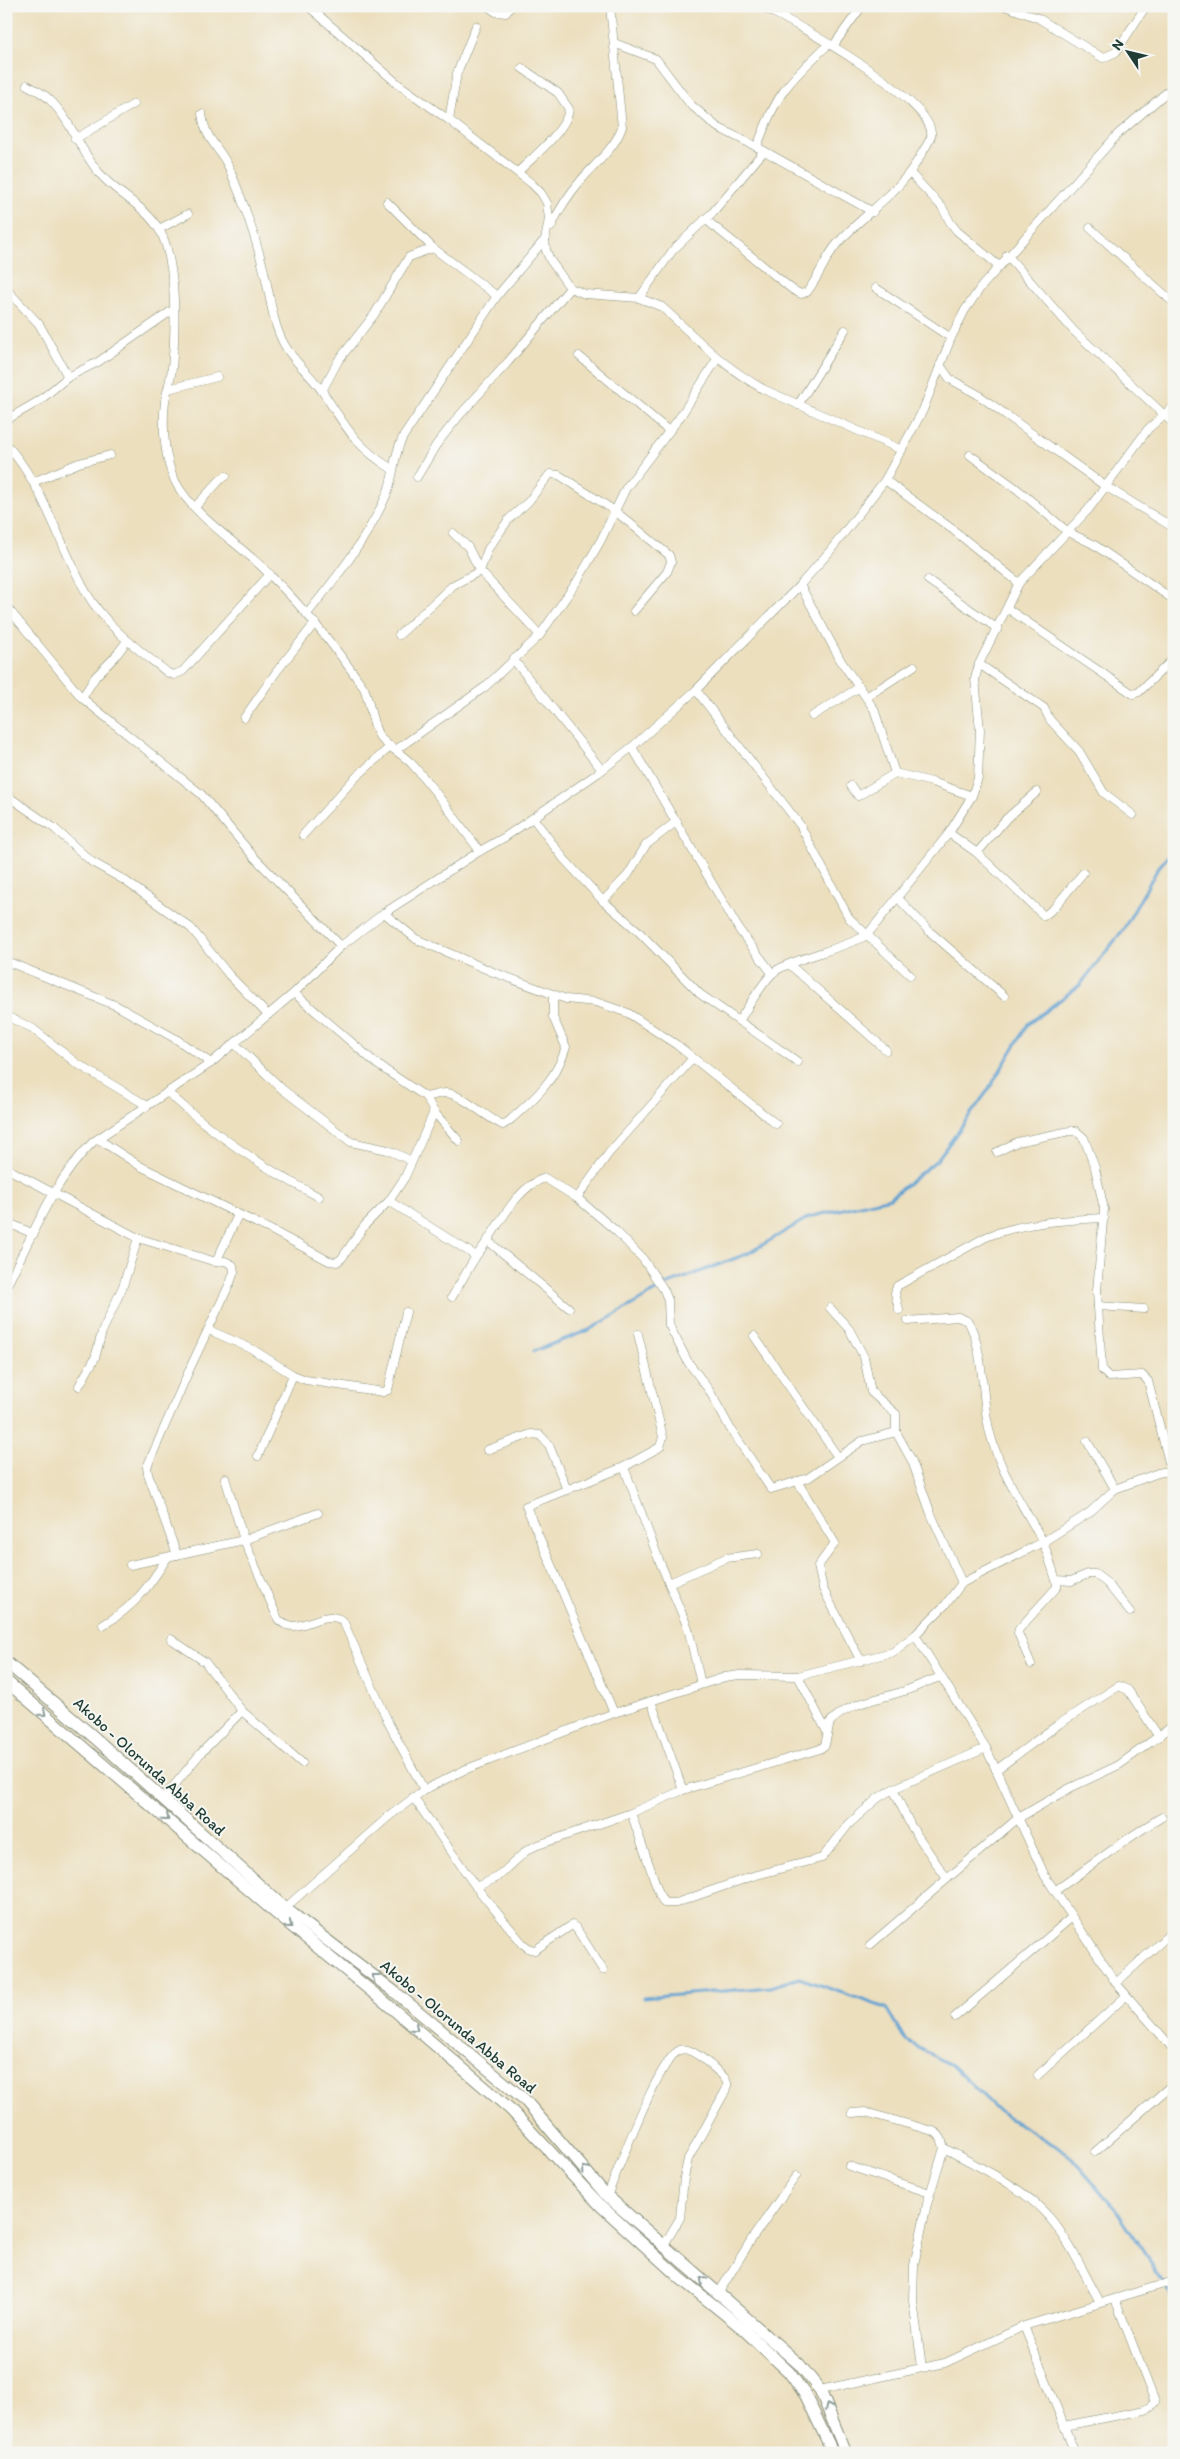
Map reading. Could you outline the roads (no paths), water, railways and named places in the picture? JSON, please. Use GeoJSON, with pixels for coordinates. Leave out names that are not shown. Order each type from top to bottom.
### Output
{"type":"FeatureCollection","features":[{"type":"Feature","properties":{"kind":"main road","name":"Akobo - Olorunda Abba Road"},"geometry":{"type":"LineString","coordinates":[[6,1662],[285,1908],[459,2045],[524,2099],[607,2196],[799,2364],[820,2390],[846,2453]]}},
{"type":"Feature","properties":{"kind":"main road","name":"Akobo - Olorunda Abba Road"},"geometry":{"type":"LineString","coordinates":[[6,1681],[278,1915],[510,2110],[601,2206],[680,2278],[742,2328],[789,2372],[806,2396],[833,2453]]}},
{"type":"Feature","properties":{"kind":"main road"},"geometry":{"type":"LineString","coordinates":[[448,2057],[459,2045]]}},
{"type":"Feature","properties":{"kind":"street"},"geometry":{"type":"LineString","coordinates":[[308,6],[393,81],[450,120],[518,172],[541,193],[547,203],[550,219],[545,240],[546,250],[550,260],[570,288],[585,294],[638,298],[662,307],[717,359],[763,389],[902,450]]}},
{"type":"Feature","properties":{"kind":"street"},"geometry":{"type":"LineString","coordinates":[[487,6],[496,12],[506,13],[511,6]]}},
{"type":"Feature","properties":{"kind":"street"},"geometry":{"type":"LineString","coordinates":[[307,614],[336,578],[372,521],[390,486],[395,452],[403,437],[497,296],[545,240],[567,198],[619,137],[622,127],[610,6]]}},
{"type":"Feature","properties":{"kind":"street"},"geometry":{"type":"LineString","coordinates":[[706,219],[793,290],[802,294],[811,286],[835,246],[911,174],[931,137],[931,126],[927,119],[894,88],[831,45],[760,6]]}},
{"type":"Feature","properties":{"kind":"street"},"geometry":{"type":"LineString","coordinates":[[638,298],[674,250],[706,219],[760,149],[769,112],[780,92],[794,76],[831,45],[862,6]]}},
{"type":"Feature","properties":{"kind":"street"},"geometry":{"type":"LineString","coordinates":[[1005,6],[1014,11],[1030,10],[1103,58],[1116,52],[1146,6]]}},
{"type":"Feature","properties":{"kind":"street"},"geometry":{"type":"LineString","coordinates":[[450,120],[457,72],[476,26]]}},
{"type":"Feature","properties":{"kind":"street"},"geometry":{"type":"LineString","coordinates":[[614,43],[656,59],[690,104],[717,127],[873,212]]}},
{"type":"Feature","properties":{"kind":"street"},"geometry":{"type":"LineString","coordinates":[[518,172],[558,132],[568,118],[570,109],[558,93],[522,68]]}},
{"type":"Feature","properties":{"kind":"street"},"geometry":{"type":"LineString","coordinates":[[27,85],[48,97],[61,112],[75,139],[99,173],[148,214],[159,229],[169,258],[174,310],[172,367],[164,413],[167,454],[176,482],[195,507],[270,574],[315,623],[364,688],[378,734],[425,779],[480,851]]}},
{"type":"Feature","properties":{"kind":"street"},"geometry":{"type":"LineString","coordinates":[[6,1287],[53,1193],[80,1155],[98,1139],[236,1044],[294,993],[341,946],[384,913],[505,837],[602,770],[696,690],[800,585],[830,552],[885,480],[923,410],[951,338],[965,310],[1007,255],[1118,134],[1174,86]]}},
{"type":"Feature","properties":{"kind":"street"},"geometry":{"type":"LineString","coordinates":[[75,139],[134,104]]}},
{"type":"Feature","properties":{"kind":"street"},"geometry":{"type":"LineString","coordinates":[[202,114],[208,137],[230,170],[261,261],[280,334],[293,357],[322,391],[345,428],[371,456],[392,469]]}},
{"type":"Feature","properties":{"kind":"street"},"geometry":{"type":"LineString","coordinates":[[911,174],[942,207],[957,231],[999,266]]}},
{"type":"Feature","properties":{"kind":"street"},"geometry":{"type":"LineString","coordinates":[[387,202],[432,248],[497,296]]}},
{"type":"Feature","properties":{"kind":"street"},"geometry":{"type":"LineString","coordinates":[[159,229],[188,214]]}},
{"type":"Feature","properties":{"kind":"street"},"geometry":{"type":"LineString","coordinates":[[1090,228],[1174,303]]}},
{"type":"Feature","properties":{"kind":"street"},"geometry":{"type":"LineString","coordinates":[[322,391],[338,361],[374,315],[410,257],[432,248]]}},
{"type":"Feature","properties":{"kind":"street"},"geometry":{"type":"LineString","coordinates":[[1007,255],[1073,330],[1174,424]]}},
{"type":"Feature","properties":{"kind":"street"},"geometry":{"type":"LineString","coordinates":[[417,477],[436,444],[570,288]]}},
{"type":"Feature","properties":{"kind":"street"},"geometry":{"type":"LineString","coordinates":[[876,288],[951,338]]}},
{"type":"Feature","properties":{"kind":"street"},"geometry":{"type":"LineString","coordinates":[[6,289],[39,324],[68,377]]}},
{"type":"Feature","properties":{"kind":"street"},"geometry":{"type":"LineString","coordinates":[[7,418],[39,401],[68,377],[98,362],[174,310]]}},
{"type":"Feature","properties":{"kind":"street"},"geometry":{"type":"LineString","coordinates":[[798,405],[845,330]]}},
{"type":"Feature","properties":{"kind":"street"},"geometry":{"type":"LineString","coordinates":[[580,356],[669,431]]}},
{"type":"Feature","properties":{"kind":"street"},"geometry":{"type":"LineString","coordinates":[[303,834],[354,779],[394,748],[485,686],[540,635],[578,580],[626,488],[669,431],[717,359]]}},
{"type":"Feature","properties":{"kind":"street"},"geometry":{"type":"LineString","coordinates":[[940,365],[950,379],[977,394],[1105,486],[1174,528]]}},
{"type":"Feature","properties":{"kind":"street"},"geometry":{"type":"LineString","coordinates":[[168,389],[217,378]]}},
{"type":"Feature","properties":{"kind":"street"},"geometry":{"type":"LineString","coordinates":[[738,1022],[772,973],[854,943],[867,935],[949,833],[972,796],[978,778],[980,730],[975,679],[979,664],[1008,609],[1019,583],[1096,501],[1148,429],[1174,406]]}},
{"type":"Feature","properties":{"kind":"street"},"geometry":{"type":"LineString","coordinates":[[6,444],[21,460],[87,593],[99,611],[127,641],[168,673],[174,675],[183,671],[270,574]]}},
{"type":"Feature","properties":{"kind":"street"},"geometry":{"type":"LineString","coordinates":[[33,482],[79,464],[110,455]]}},
{"type":"Feature","properties":{"kind":"street"},"geometry":{"type":"LineString","coordinates":[[970,455],[1017,489],[1068,532],[1093,544],[1174,600]]}},
{"type":"Feature","properties":{"kind":"street"},"geometry":{"type":"LineString","coordinates":[[399,635],[453,585],[480,571],[488,549],[508,519],[528,502],[550,474],[559,475],[615,511],[662,547],[669,555],[671,562],[667,572],[634,612]]}},
{"type":"Feature","properties":{"kind":"street"},"geometry":{"type":"LineString","coordinates":[[195,507],[221,478],[226,476]]}},
{"type":"Feature","properties":{"kind":"street"},"geometry":{"type":"LineString","coordinates":[[885,480],[952,529],[1019,583]]}},
{"type":"Feature","properties":{"kind":"street"},"geometry":{"type":"LineString","coordinates":[[454,534],[468,546],[480,571],[540,635]]}},
{"type":"Feature","properties":{"kind":"street"},"geometry":{"type":"LineString","coordinates":[[928,580],[998,629]]}},
{"type":"Feature","properties":{"kind":"street"},"geometry":{"type":"LineString","coordinates":[[800,585],[841,661],[860,687],[879,719],[885,746],[895,773]]}},
{"type":"Feature","properties":{"kind":"street"},"geometry":{"type":"LineString","coordinates":[[6,606],[82,698],[201,794],[254,857],[341,946]]}},
{"type":"Feature","properties":{"kind":"street"},"geometry":{"type":"LineString","coordinates":[[1008,609],[1133,694],[1139,692],[1174,658]]}},
{"type":"Feature","properties":{"kind":"street"},"geometry":{"type":"LineString","coordinates":[[244,718],[277,670],[315,623]]}},
{"type":"Feature","properties":{"kind":"street"},"geometry":{"type":"LineString","coordinates":[[82,698],[96,676],[114,658],[127,641]]}},
{"type":"Feature","properties":{"kind":"street"},"geometry":{"type":"LineString","coordinates":[[513,659],[602,770]]}},
{"type":"Feature","properties":{"kind":"street"},"geometry":{"type":"LineString","coordinates":[[979,664],[1044,708],[1050,720],[1079,751],[1104,793],[1133,815]]}},
{"type":"Feature","properties":{"kind":"street"},"geometry":{"type":"LineString","coordinates":[[866,697],[914,666]]}},
{"type":"Feature","properties":{"kind":"street"},"geometry":{"type":"LineString","coordinates":[[812,716],[860,687]]}},
{"type":"Feature","properties":{"kind":"street"},"geometry":{"type":"LineString","coordinates":[[696,690],[800,825],[849,918],[910,975]]}},
{"type":"Feature","properties":{"kind":"street"},"geometry":{"type":"LineString","coordinates":[[632,746],[740,932],[772,973]]}},
{"type":"Feature","properties":{"kind":"street"},"geometry":{"type":"LineString","coordinates":[[851,786],[858,796],[895,773],[932,782],[972,796]]}},
{"type":"Feature","properties":{"kind":"street"},"geometry":{"type":"LineString","coordinates":[[976,854],[1006,819],[1037,792]]}},
{"type":"Feature","properties":{"kind":"street"},"geometry":{"type":"LineString","coordinates":[[6,795],[54,828],[92,862],[124,880],[191,928],[229,975],[268,1015]]}},
{"type":"Feature","properties":{"kind":"street"},"geometry":{"type":"LineString","coordinates":[[533,818],[564,859],[603,901],[637,930],[700,994],[798,1062]]}},
{"type":"Feature","properties":{"kind":"street"},"geometry":{"type":"LineString","coordinates":[[603,901],[628,875],[646,845],[677,821]]}},
{"type":"Feature","properties":{"kind":"street"},"geometry":{"type":"LineString","coordinates":[[949,833],[976,854],[1044,916],[1054,908],[1083,873]]}},
{"type":"Feature","properties":{"kind":"street"},"geometry":{"type":"LineString","coordinates":[[897,897],[929,931],[1004,996]]}},
{"type":"Feature","properties":{"kind":"street"},"geometry":{"type":"LineString","coordinates":[[384,913],[416,939],[434,948],[553,995],[615,1007],[650,1026],[776,1124]]}},
{"type":"Feature","properties":{"kind":"street"},"geometry":{"type":"LineString","coordinates":[[6,961],[116,1006],[176,1039],[211,1063]]}},
{"type":"Feature","properties":{"kind":"street"},"geometry":{"type":"LineString","coordinates":[[790,965],[886,1050]]}},
{"type":"Feature","properties":{"kind":"street"},"geometry":{"type":"LineString","coordinates":[[294,993],[378,1065],[426,1098],[434,1112],[458,1141]]}},
{"type":"Feature","properties":{"kind":"street"},"geometry":{"type":"LineString","coordinates":[[426,1098],[446,1093],[455,1096],[494,1122],[503,1125],[509,1121],[543,1090],[562,1062],[566,1047],[553,1017],[553,995]]}},
{"type":"Feature","properties":{"kind":"street"},"geometry":{"type":"LineString","coordinates":[[6,1016],[32,1028],[76,1063],[146,1105]]}},
{"type":"Feature","properties":{"kind":"street"},"geometry":{"type":"LineString","coordinates":[[236,1044],[282,1089],[352,1142],[388,1150],[412,1161]]}},
{"type":"Feature","properties":{"kind":"street"},"geometry":{"type":"LineString","coordinates":[[577,1198],[614,1147],[693,1058]]}},
{"type":"Feature","properties":{"kind":"street"},"geometry":{"type":"LineString","coordinates":[[167,1092],[238,1147],[319,1197]]}},
{"type":"Feature","properties":{"kind":"street"},"geometry":{"type":"LineString","coordinates":[[98,1139],[140,1166],[273,1231],[306,1250],[329,1261],[337,1262],[364,1224],[389,1201],[405,1177],[434,1112]]}},
{"type":"Feature","properties":{"kind":"street"},"geometry":{"type":"LineString","coordinates":[[285,1908],[413,1797],[464,1770],[614,1713],[701,1684],[739,1675],[798,1676],[893,1652],[915,1635],[946,1604],[962,1583],[1043,1542],[1089,1513],[1115,1489],[1172,1470],[1148,1382],[1142,1375],[1109,1377],[1102,1370],[1098,1306],[1099,1258],[1104,1218],[1095,1168],[1084,1138],[1080,1134],[1070,1131],[1028,1139],[997,1152]]}},
{"type":"Feature","properties":{"kind":"street"},"geometry":{"type":"LineString","coordinates":[[6,1168],[138,1238],[216,1262],[225,1261],[233,1265],[234,1272],[147,1467],[177,1556]]}},
{"type":"Feature","properties":{"kind":"street"},"geometry":{"type":"LineString","coordinates":[[452,1297],[476,1256],[515,1202],[536,1181],[545,1178],[577,1198],[638,1252],[659,1282],[668,1300],[669,1324],[688,1362],[716,1400],[730,1428],[751,1457],[768,1486],[775,1489],[797,1481],[818,1472],[862,1441],[896,1432]]}},
{"type":"Feature","properties":{"kind":"street"},"geometry":{"type":"LineString","coordinates":[[389,1201],[476,1256]]}},
{"type":"Feature","properties":{"kind":"street"},"geometry":{"type":"LineString","coordinates":[[216,1262],[238,1215]]}},
{"type":"Feature","properties":{"kind":"street"},"geometry":{"type":"LineString","coordinates":[[899,1310],[895,1293],[897,1286],[986,1237],[1000,1231],[1043,1222],[1104,1218]]}},
{"type":"Feature","properties":{"kind":"street"},"geometry":{"type":"LineString","coordinates":[[6,1222],[34,1234]]}},
{"type":"Feature","properties":{"kind":"street"},"geometry":{"type":"LineString","coordinates":[[80,1386],[96,1358],[102,1332],[123,1286],[138,1238]]}},
{"type":"Feature","properties":{"kind":"street"},"geometry":{"type":"LineString","coordinates":[[488,1241],[568,1308]]}},
{"type":"Feature","properties":{"kind":"street"},"geometry":{"type":"LineString","coordinates":[[1098,1306],[1144,1309]]}},
{"type":"Feature","properties":{"kind":"street"},"geometry":{"type":"LineString","coordinates":[[830,1308],[849,1329],[864,1357],[871,1392],[896,1414],[896,1432],[912,1461],[932,1514],[962,1583]]}},
{"type":"Feature","properties":{"kind":"street"},"geometry":{"type":"LineString","coordinates":[[209,1330],[252,1349],[293,1375],[306,1380],[375,1392],[388,1390],[406,1312]]}},
{"type":"Feature","properties":{"kind":"street"},"geometry":{"type":"LineString","coordinates":[[908,1321],[958,1318],[965,1319],[970,1325],[978,1356],[987,1421],[993,1441],[1019,1501],[1043,1542],[1056,1580],[1057,1587],[1029,1616],[1018,1633],[1031,1664]]}},
{"type":"Feature","properties":{"kind":"street"},"geometry":{"type":"LineString","coordinates":[[614,1713],[526,1506],[624,1467],[660,1447],[663,1437],[638,1334]]}},
{"type":"Feature","properties":{"kind":"street"},"geometry":{"type":"LineString","coordinates":[[754,1336],[838,1457]]}},
{"type":"Feature","properties":{"kind":"street"},"geometry":{"type":"LineString","coordinates":[[258,1456],[293,1375]]}},
{"type":"Feature","properties":{"kind":"street"},"geometry":{"type":"LineString","coordinates":[[487,1450],[531,1434],[540,1435],[549,1445],[567,1490]]}},
{"type":"Feature","properties":{"kind":"street"},"geometry":{"type":"LineString","coordinates":[[1087,1441],[1115,1489]]}},
{"type":"Feature","properties":{"kind":"street"},"geometry":{"type":"LineString","coordinates":[[624,1467],[688,1628],[701,1684]]}},
{"type":"Feature","properties":{"kind":"street"},"geometry":{"type":"LineString","coordinates":[[225,1478],[244,1540],[278,1619],[284,1626],[291,1628],[328,1615],[335,1616],[343,1621],[389,1724],[424,1790]]}},
{"type":"Feature","properties":{"kind":"street"},"geometry":{"type":"LineString","coordinates":[[797,1481],[834,1542],[818,1566],[823,1589],[862,1661]]}},
{"type":"Feature","properties":{"kind":"street"},"geometry":{"type":"LineString","coordinates":[[130,1565],[244,1540],[318,1513]]}},
{"type":"Feature","properties":{"kind":"street"},"geometry":{"type":"LineString","coordinates":[[669,1583],[726,1558],[758,1554]]}},
{"type":"Feature","properties":{"kind":"street"},"geometry":{"type":"LineString","coordinates":[[103,1625],[122,1614],[134,1603],[147,1589],[167,1558]]}},
{"type":"Feature","properties":{"kind":"street"},"geometry":{"type":"LineString","coordinates":[[1056,1580],[1071,1581],[1088,1574],[1095,1574],[1107,1583],[1130,1612]]}},
{"type":"Feature","properties":{"kind":"street"},"geometry":{"type":"LineString","coordinates":[[915,1635],[986,1748],[1017,1819],[1045,1876],[1056,1890],[1116,1984],[1174,2050]]}},
{"type":"Feature","properties":{"kind":"street"},"geometry":{"type":"LineString","coordinates":[[171,1638],[195,1654],[213,1671],[242,1711],[302,1764]]}},
{"type":"Feature","properties":{"kind":"street"},"geometry":{"type":"LineString","coordinates":[[798,1676],[827,1732]]}},
{"type":"Feature","properties":{"kind":"street"},"geometry":{"type":"LineString","coordinates":[[476,1887],[498,1878],[526,1851],[535,1846],[631,1813],[682,1790],[820,1749],[825,1745],[828,1726],[835,1717],[854,1706],[881,1696],[899,1693],[941,1677]]}},
{"type":"Feature","properties":{"kind":"street"},"geometry":{"type":"LineString","coordinates":[[996,1770],[1059,1724],[1119,1686],[1128,1690],[1159,1737]]}},
{"type":"Feature","properties":{"kind":"street"},"geometry":{"type":"LineString","coordinates":[[651,1700],[682,1790]]}},
{"type":"Feature","properties":{"kind":"street"},"geometry":{"type":"LineString","coordinates":[[163,1799],[200,1754],[242,1711]]}},
{"type":"Feature","properties":{"kind":"street"},"geometry":{"type":"LineString","coordinates":[[870,1945],[1017,1819],[1070,1788],[1118,1765],[1174,1725]]}},
{"type":"Feature","properties":{"kind":"street"},"geometry":{"type":"LineString","coordinates":[[631,1813],[660,1896],[664,1902],[669,1904],[752,1876],[822,1858],[858,1814],[893,1789],[986,1748]]}},
{"type":"Feature","properties":{"kind":"street"},"geometry":{"type":"LineString","coordinates":[[893,1789],[911,1826],[947,1879]]}},
{"type":"Feature","properties":{"kind":"street"},"geometry":{"type":"LineString","coordinates":[[413,1797],[476,1887],[530,1949],[535,1950],[572,1925],[576,1928],[603,1970]]}},
{"type":"Feature","properties":{"kind":"street"},"geometry":{"type":"LineString","coordinates":[[1056,1890],[1099,1862],[1131,1835],[1162,1817]]}},
{"type":"Feature","properties":{"kind":"street"},"geometry":{"type":"LineString","coordinates":[[955,2017],[1072,1917]]}},
{"type":"Feature","properties":{"kind":"street"},"geometry":{"type":"LineString","coordinates":[[1116,1984],[1174,1930]]}},
{"type":"Feature","properties":{"kind":"street"},"geometry":{"type":"LineString","coordinates":[[1038,2075],[1126,1996]]}},
{"type":"Feature","properties":{"kind":"street"},"geometry":{"type":"LineString","coordinates":[[607,2196],[654,2086],[671,2056],[680,2050],[686,2049],[710,2064],[725,2079],[727,2088],[688,2159],[680,2218],[664,2245]]}},
{"type":"Feature","properties":{"kind":"street"},"geometry":{"type":"LineString","coordinates":[[1095,2152],[1174,2083]]}},
{"type":"Feature","properties":{"kind":"street"},"geometry":{"type":"LineString","coordinates":[[852,2114],[865,2112],[933,2131],[939,2134],[944,2148],[930,2193],[914,2265],[913,2301],[922,2367]]}},
{"type":"Feature","properties":{"kind":"street"},"geometry":{"type":"LineString","coordinates":[[944,2148],[1017,2189],[1048,2216],[1060,2232],[1100,2302]]}},
{"type":"Feature","properties":{"kind":"street"},"geometry":{"type":"LineString","coordinates":[[849,2166],[930,2193]]}},
{"type":"Feature","properties":{"kind":"street"},"geometry":{"type":"LineString","coordinates":[[718,2294],[751,2240],[796,2176]]}},
{"type":"Feature","properties":{"kind":"street"},"geometry":{"type":"LineString","coordinates":[[820,2390],[945,2363],[1024,2326],[1100,2302],[1115,2300],[1174,2280]]}},
{"type":"Feature","properties":{"kind":"street"},"geometry":{"type":"LineString","coordinates":[[1064,2426],[1144,2410],[1150,2408],[1154,2402],[1115,2300]]}},
{"type":"Feature","properties":{"kind":"street"},"geometry":{"type":"LineString","coordinates":[[1024,2326],[1075,2453]]}},
{"type":"Feature","properties":{"kind":"waterway"},"geometry":{"type":"LineString","coordinates":[[534,1351],[589,1330],[666,1285],[749,1253],[809,1217],[890,1198],[937,1160],[989,1089],[1028,1024],[1080,985],[1123,930],[1158,868],[1174,849]]}},
{"type":"Feature","properties":{"kind":"waterway"},"geometry":{"type":"LineString","coordinates":[[643,1998],[770,1987],[799,1978],[886,2008],[906,2041],[951,2065],[1002,2114],[1066,2152],[1115,2208],[1174,2299]]}}]}
